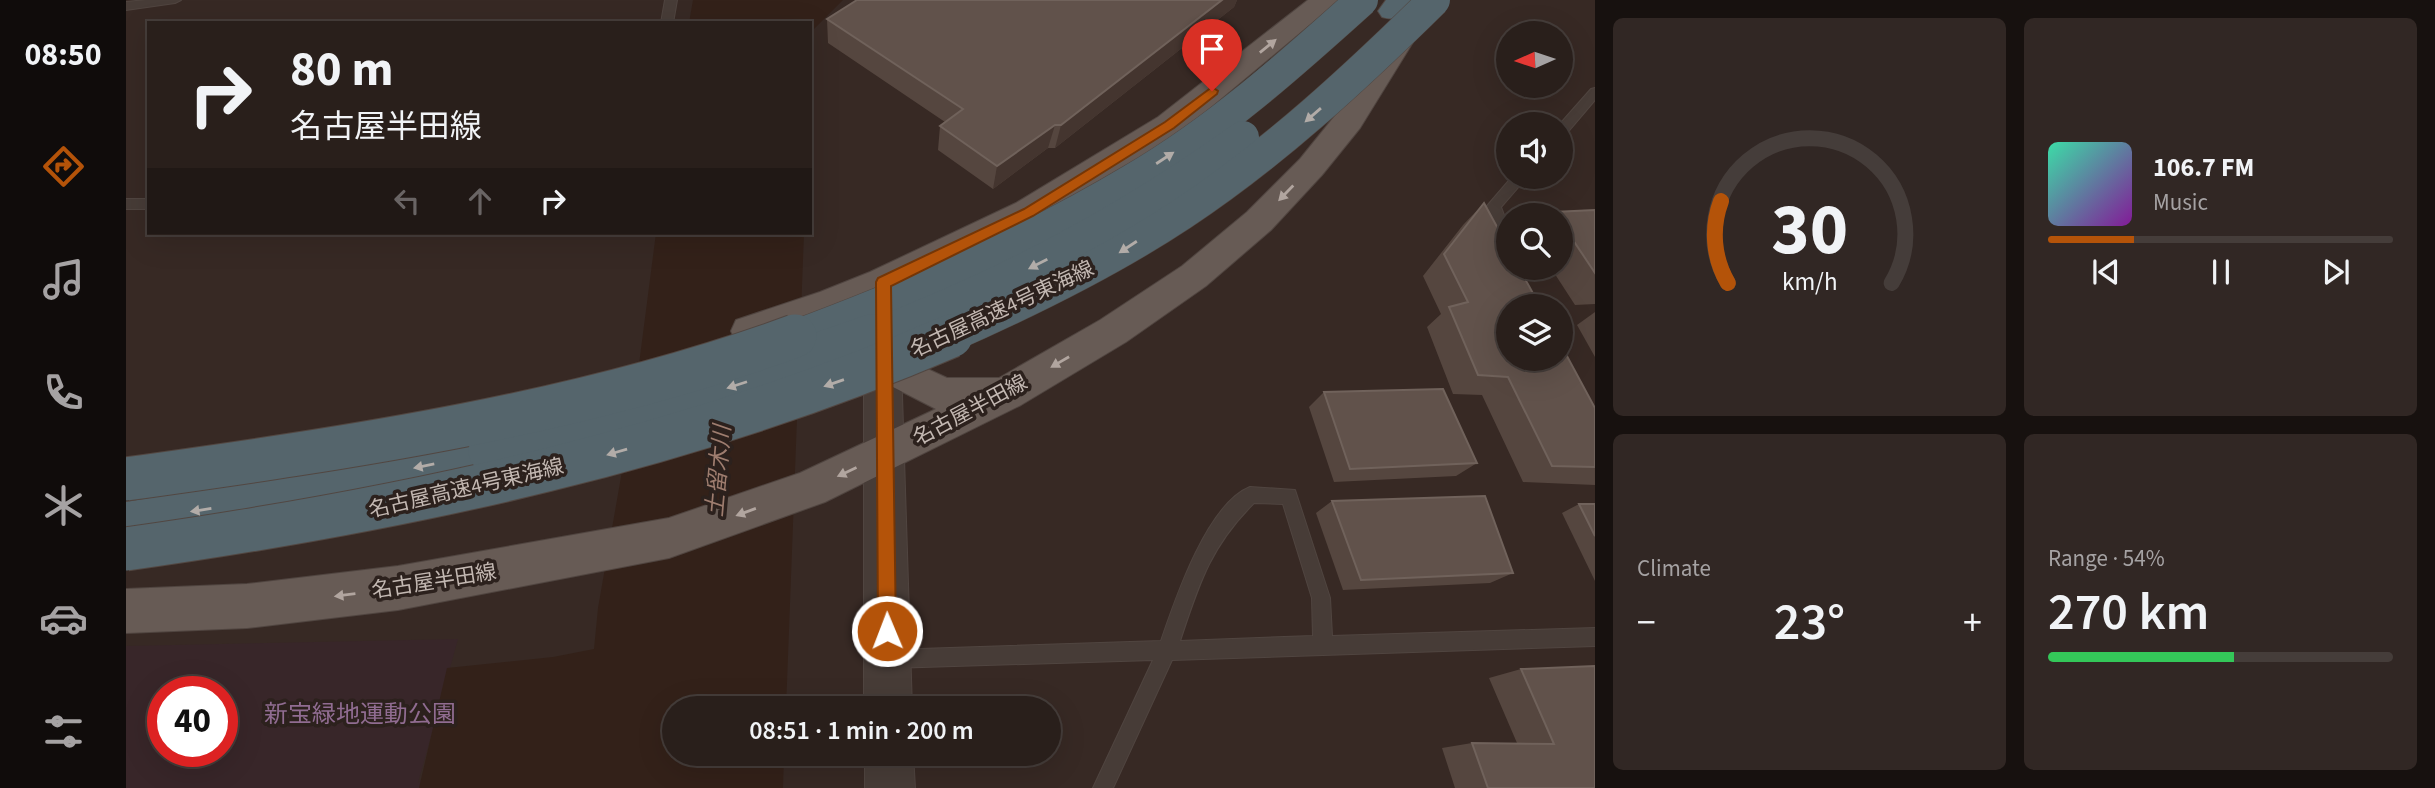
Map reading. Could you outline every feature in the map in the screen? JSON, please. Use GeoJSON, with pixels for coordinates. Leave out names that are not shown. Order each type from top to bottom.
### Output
{"type":"FeatureCollection","features":[{"type":"Feature","properties":{"kind":"highway","name":"名古屋高速4号東海線"},"geometry":{"type":"LineString","coordinates":[[126,550],[271,530],[434,498],[591,460],[734,419],[870,371],[1001,315],[1118,254],[1213,193],[1358,76],[1434,0]]}},
{"type":"Feature","properties":{"kind":"highway"},"geometry":{"type":"LineString","coordinates":[[126,479],[284,458],[398,438],[531,410],[665,376],[864,310],[961,269],[1047,228],[1132,180],[1198,136],[1259,90],[1395,3]]}},
{"type":"Feature","properties":{"kind":"highway"},"geometry":{"type":"LineString","coordinates":[[126,522],[345,483],[612,421],[732,387],[824,356],[942,310],[1083,240],[1190,175],[1254,129],[1395,3]]}},
{"type":"Feature","properties":{"kind":"highway"},"geometry":{"type":"LineString","coordinates":[[126,487],[393,424]]}},
{"type":"Feature","properties":{"kind":"main road"},"geometry":{"type":"LineString","coordinates":[[126,457],[393,424],[567,385],[706,345],[832,303],[883,282],[1028,212],[1169,125],[1325,0]]}},
{"type":"Feature","properties":{"kind":"main road","name":"名古屋半田線"},"geometry":{"type":"LineString","coordinates":[[126,611],[247,607],[398,588],[669,538],[810,489],[884,455],[1007,393],[1113,331],[1194,276],[1259,222],[1311,167],[1349,120],[1395,3]]}},
{"type":"Feature","properties":{"kind":"main road"},"geometry":{"type":"LineString","coordinates":[[882,333],[906,376],[944,396],[1007,393]]}},
{"type":"Feature","properties":{"kind":"street"},"geometry":{"type":"LineString","coordinates":[[883,282],[888,696]]}},
{"type":"Feature","properties":{"kind":"street"},"geometry":{"type":"LineString","coordinates":[[889,766],[890,788]]}},
{"type":"Feature","properties":{"kind":"lane"},"geometry":{"type":"LineString","coordinates":[[126,6],[175,0]]}},
{"type":"Feature","properties":{"kind":"lane"},"geometry":{"type":"LineString","coordinates":[[667,21],[671,0]]}},
{"type":"Feature","properties":{"kind":"lane"},"geometry":{"type":"LineString","coordinates":[[1573,117],[1595,92]]}},
{"type":"Feature","properties":{"kind":"lane"},"geometry":{"type":"LineString","coordinates":[[1497,203],[1509,189]]}},
{"type":"Feature","properties":{"kind":"lane"},"geometry":{"type":"LineString","coordinates":[[126,204],[147,204]]}},
{"type":"Feature","properties":{"kind":"lane"},"geometry":{"type":"LineString","coordinates":[[1103,788],[1167,650],[1196,567],[1227,518],[1250,495],[1289,496],[1321,598],[1323,646]]}},
{"type":"Feature","properties":{"kind":"lane"},"geometry":{"type":"LineString","coordinates":[[887,659],[1595,637]]}},
{"type":"Feature","properties":{"kind":"green space","name":"新宝緑地運動公園"},"geometry":{"type":"Polygon","coordinates":[[[458,639],[418,783],[467,741],[562,788],[126,788],[126,646],[458,639]]]}},
{"type":"Feature","properties":{"kind":"water"},"geometry":{"type":"Polygon","coordinates":[[[693,0],[843,0],[812,31],[812,21],[689,21],[693,0]]]}},
{"type":"Feature","properties":{"kind":"water","name":"土留木川"},"geometry":{"type":"Polygon","coordinates":[[[656,235],[804,235],[786,696],[662,696],[662,766],[784,766],[783,788],[419,788],[447,668],[553,657],[594,649],[598,608],[634,403],[656,235]]]}},
{"type":"Feature","properties":{"kind":"building"},"geometry":{"type":"Polygon","coordinates":[[[857,0],[1222,0],[1061,125],[1055,125],[997,166],[940,126],[963,109],[827,19],[857,0]]]}},
{"type":"Feature","properties":{"kind":"building"},"geometry":{"type":"Polygon","coordinates":[[[1484,203],[1496,225],[1496,280],[1526,280],[1533,294],[1496,294],[1496,371],[1573,371],[1573,367],[1595,408],[1595,467],[1552,466],[1508,377],[1478,375],[1449,307],[1468,302],[1444,254],[1484,203]]]}},
{"type":"Feature","properties":{"kind":"building"},"geometry":{"type":"Polygon","coordinates":[[[1595,210],[1595,273],[1573,240],[1573,211],[1595,210]]]}},
{"type":"Feature","properties":{"kind":"building"},"geometry":{"type":"Polygon","coordinates":[[[1443,389],[1477,463],[1350,469],[1324,392],[1443,389]]]}},
{"type":"Feature","properties":{"kind":"building"},"geometry":{"type":"Polygon","coordinates":[[[1485,496],[1513,573],[1361,580],[1332,501],[1485,496]]]}},
{"type":"Feature","properties":{"kind":"building"},"geometry":{"type":"Polygon","coordinates":[[[1579,504],[1595,504],[1595,536],[1579,504]]]}},
{"type":"Feature","properties":{"kind":"building"},"geometry":{"type":"Polygon","coordinates":[[[1595,666],[1595,788],[1488,788],[1472,743],[1554,744],[1521,669],[1595,666]]]}},
{"type":"Feature","properties":{"kind":"route"},"geometry":{"type":"LineString","coordinates":[[887,631],[883,282],[1028,212],[1169,125],[1212,91]]}}]}
